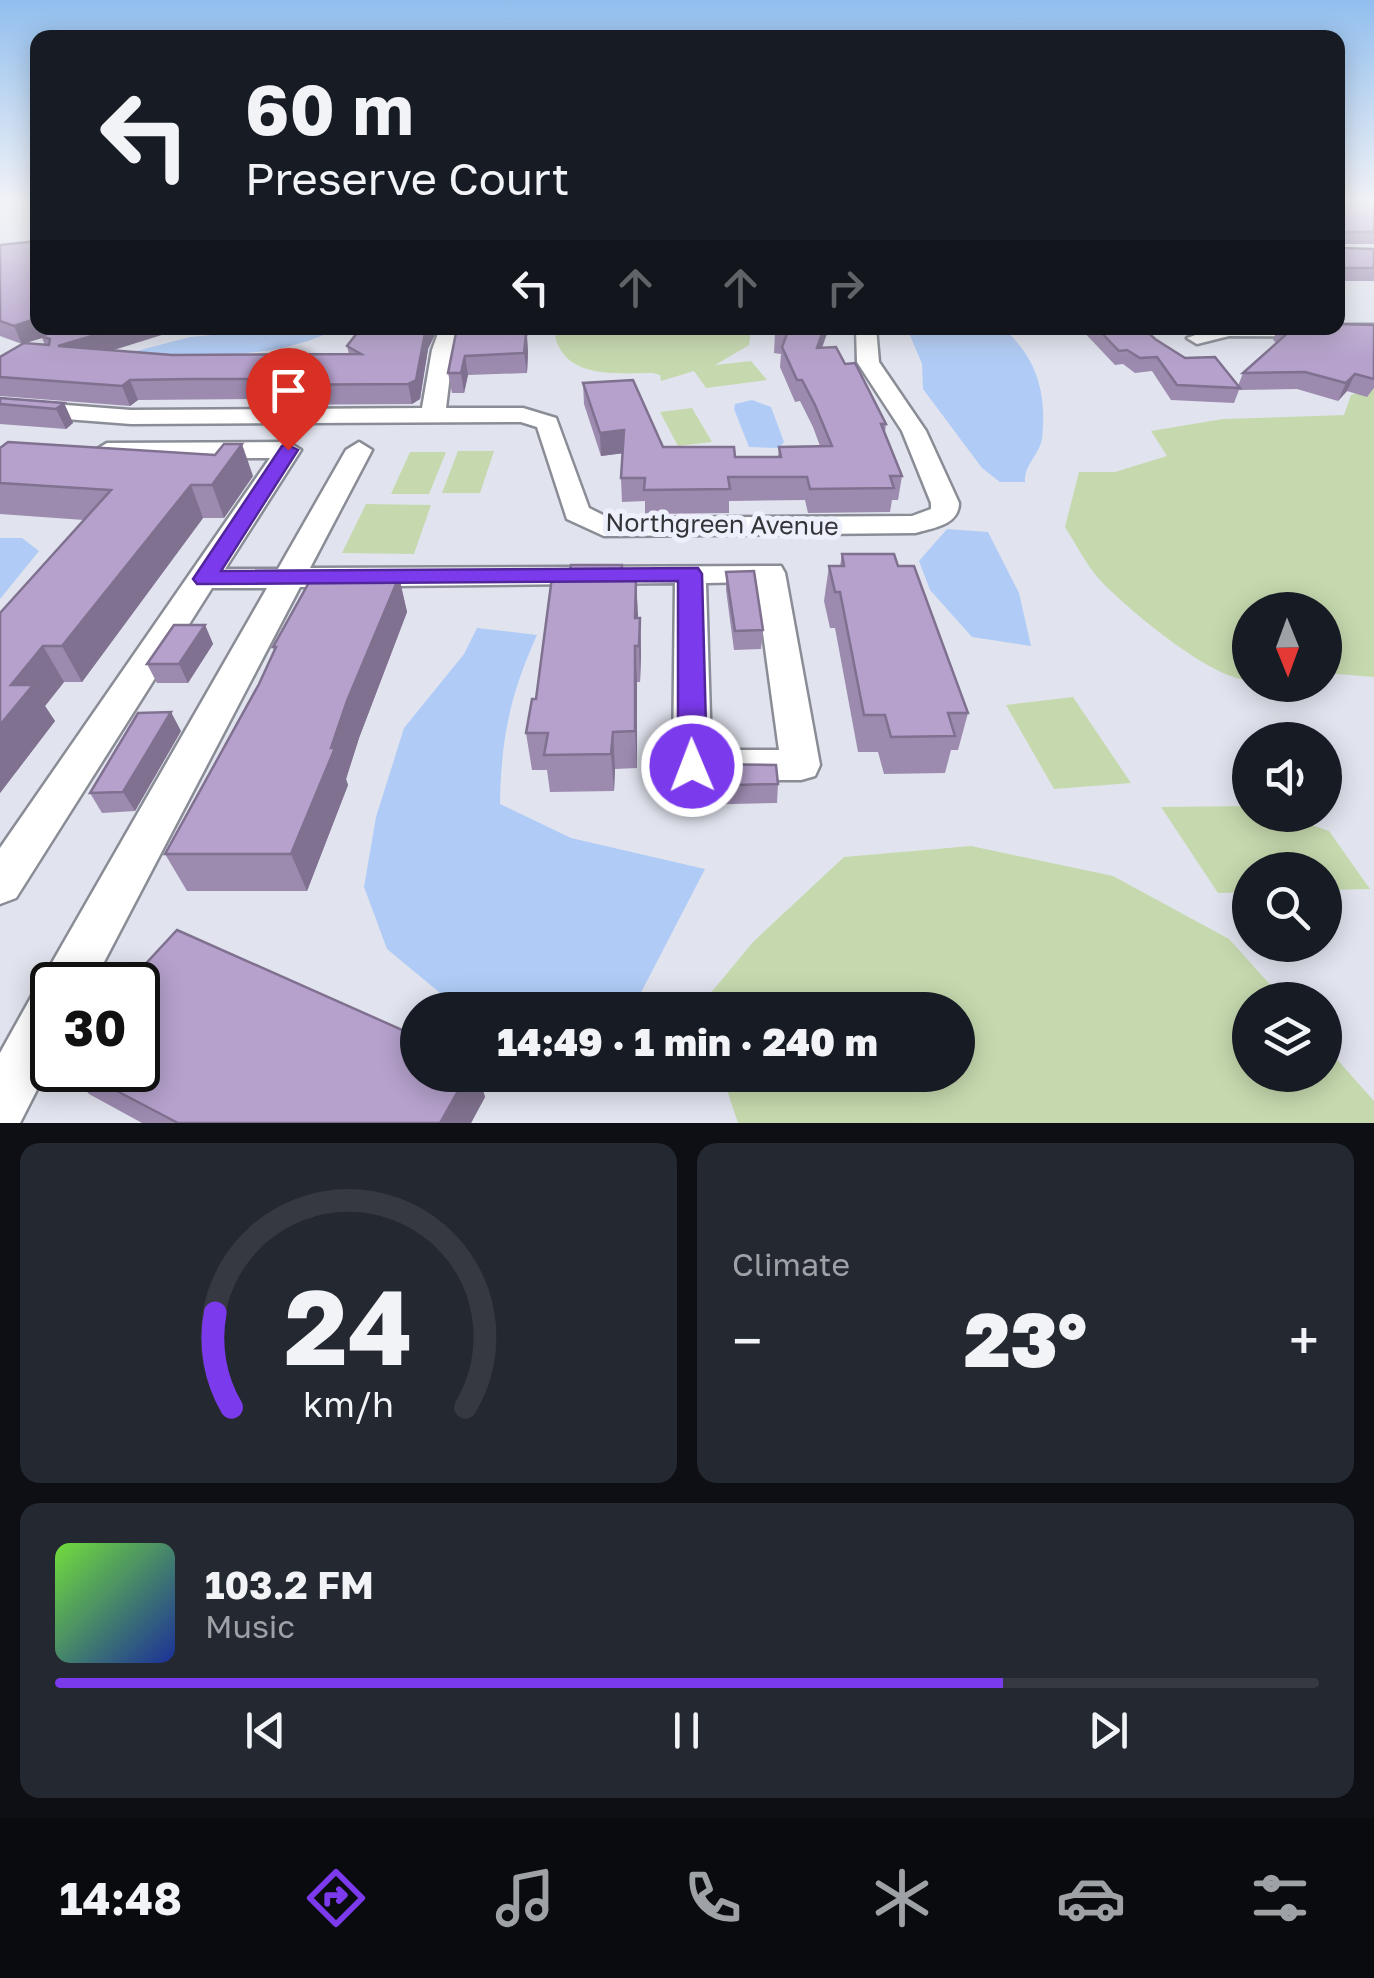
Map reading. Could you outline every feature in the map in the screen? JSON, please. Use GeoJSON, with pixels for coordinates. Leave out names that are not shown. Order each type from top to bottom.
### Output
{"type":"FeatureCollection","features":[{"type":"Feature","properties":{"kind":"street"},"geometry":{"type":"LineString","coordinates":[[1345,330],[1374,331]]}},
{"type":"Feature","properties":{"kind":"street"},"geometry":{"type":"LineString","coordinates":[[432,415],[439,352],[447,335]]}},
{"type":"Feature","properties":{"kind":"street","name":"Northgreen Avenue"},"geometry":{"type":"LineString","coordinates":[[0,407],[132,417],[523,415],[548,423],[578,512],[604,527],[915,524],[937,518],[945,513],[945,502],[914,431],[868,362],[866,335]]}},
{"type":"Feature","properties":{"kind":"street"},"geometry":{"type":"LineString","coordinates":[[1197,338],[1209,335]]}},
{"type":"Feature","properties":{"kind":"street"},"geometry":{"type":"LineString","coordinates":[[0,884],[288,450],[72,451]]}},
{"type":"Feature","properties":{"kind":"street"},"geometry":{"type":"LineString","coordinates":[[79,962],[359,450]]}},
{"type":"Feature","properties":{"kind":"street"},"geometry":{"type":"LineString","coordinates":[[205,579],[770,573],[801,765],[692,766],[690,574]]}},
{"type":"Feature","properties":{"kind":"street"},"geometry":{"type":"LineString","coordinates":[[0,1106],[30,1051]]}},
{"type":"Feature","properties":{"kind":"green space"},"geometry":{"type":"Polygon","coordinates":[[[750,335],[749,345],[715,365],[751,361],[767,380],[706,388],[694,371],[661,381],[660,375],[653,373],[595,371],[570,360],[555,336],[750,335]]]}},
{"type":"Feature","properties":{"kind":"green space"},"geometry":{"type":"Polygon","coordinates":[[[1374,387],[1374,677],[1342,674],[1342,592],[1232,592],[1232,676],[1171,641],[1112,592],[1090,568],[1065,527],[1079,472],[1115,472],[1167,456],[1151,431],[1223,419],[1344,415],[1351,395],[1374,387]]]}},
{"type":"Feature","properties":{"kind":"green space"},"geometry":{"type":"Polygon","coordinates":[[[692,408],[712,442],[678,446],[660,412],[692,408]]]}},
{"type":"Feature","properties":{"kind":"green space"},"geometry":{"type":"Polygon","coordinates":[[[458,451],[494,451],[480,493],[442,493],[458,451]]]}},
{"type":"Feature","properties":{"kind":"green space"},"geometry":{"type":"Polygon","coordinates":[[[410,452],[446,452],[429,494],[391,494],[410,452]]]}},
{"type":"Feature","properties":{"kind":"green space"},"geometry":{"type":"Polygon","coordinates":[[[366,504],[431,505],[414,554],[342,553],[366,504]]]}},
{"type":"Feature","properties":{"kind":"green space"},"geometry":{"type":"Polygon","coordinates":[[[1073,697],[1131,783],[1054,789],[1006,705],[1073,697]]]}},
{"type":"Feature","properties":{"kind":"green space"},"geometry":{"type":"Polygon","coordinates":[[[1232,806],[1232,832],[1330,832],[1370,889],[1342,890],[1342,852],[1232,852],[1232,893],[1218,893],[1161,807],[1232,806]]]}},
{"type":"Feature","properties":{"kind":"green space"},"geometry":{"type":"Polygon","coordinates":[[[971,846],[1113,876],[1229,939],[1232,962],[1250,962],[1268,982],[1232,982],[1232,1092],[1342,1092],[1342,1065],[1374,1101],[1374,1123],[738,1123],[728,1092],[975,1092],[975,992],[712,992],[753,942],[844,857],[971,846]]]}},
{"type":"Feature","properties":{"kind":"water"},"geometry":{"type":"Polygon","coordinates":[[[323,335],[288,347],[234,354],[125,354],[190,337],[323,335]]]}},
{"type":"Feature","properties":{"kind":"water"},"geometry":{"type":"Polygon","coordinates":[[[910,335],[1010,335],[1015,340],[1038,379],[1043,407],[1042,439],[1025,482],[1000,482],[982,468],[923,389],[922,364],[910,335]]]}},
{"type":"Feature","properties":{"kind":"water"},"geometry":{"type":"Polygon","coordinates":[[[752,400],[771,407],[784,442],[779,448],[749,447],[734,409],[735,404],[752,400]]]}},
{"type":"Feature","properties":{"kind":"water"},"geometry":{"type":"Polygon","coordinates":[[[947,529],[988,532],[1019,593],[1031,646],[972,637],[930,590],[919,561],[947,529]]]}},
{"type":"Feature","properties":{"kind":"water"},"geometry":{"type":"Polygon","coordinates":[[[0,538],[22,538],[39,551],[0,599],[0,538]]]}},
{"type":"Feature","properties":{"kind":"water"},"geometry":{"type":"Polygon","coordinates":[[[477,628],[537,635],[509,717],[500,804],[571,838],[705,869],[641,992],[439,992],[387,949],[364,887],[376,817],[404,728],[464,654],[477,628]]]}},
{"type":"Feature","properties":{"kind":"building"},"geometry":{"type":"Polygon","coordinates":[[[0,254],[30,254],[30,321],[14,326],[0,321],[0,254]]]}},
{"type":"Feature","properties":{"kind":"building"},"geometry":{"type":"Polygon","coordinates":[[[1345,254],[1374,254],[1374,268],[1345,268],[1345,254]]]}},
{"type":"Feature","properties":{"kind":"building"},"geometry":{"type":"Polygon","coordinates":[[[1345,324],[1374,325],[1374,379],[1355,374],[1346,383],[1305,372],[1243,373],[1286,335],[1345,335],[1345,324]]]}},
{"type":"Feature","properties":{"kind":"building"},"geometry":{"type":"Polygon","coordinates":[[[95,335],[58,346],[172,355],[361,354],[347,346],[356,335],[425,335],[416,380],[408,384],[252,385],[256,379],[191,379],[130,380],[122,386],[0,377],[0,357],[24,343],[49,345],[50,339],[41,336],[95,335]]]}},
{"type":"Feature","properties":{"kind":"building"},"geometry":{"type":"Polygon","coordinates":[[[456,335],[526,335],[524,353],[465,356],[461,373],[448,373],[456,335]]]}},
{"type":"Feature","properties":{"kind":"building"},"geometry":{"type":"Polygon","coordinates":[[[787,335],[822,335],[817,348],[836,347],[845,364],[855,363],[886,424],[881,424],[902,476],[890,476],[894,488],[810,489],[807,477],[728,477],[730,489],[644,490],[645,478],[621,478],[624,430],[600,433],[583,383],[633,380],[663,447],[734,447],[735,457],[781,457],[779,447],[832,446],[815,405],[802,380],[797,380],[782,347],[787,335]]]}},
{"type":"Feature","properties":{"kind":"building"},"geometry":{"type":"Polygon","coordinates":[[[1104,335],[1151,335],[1185,358],[1215,357],[1240,388],[1177,385],[1157,357],[1140,358],[1127,350],[1119,351],[1104,335]]]}},
{"type":"Feature","properties":{"kind":"building"},"geometry":{"type":"Polygon","coordinates":[[[0,398],[64,403],[56,409],[0,404],[0,398]]]}},
{"type":"Feature","properties":{"kind":"building"},"geometry":{"type":"Polygon","coordinates":[[[271,419],[306,419],[269,422],[271,419]]]}},
{"type":"Feature","properties":{"kind":"building"},"geometry":{"type":"Polygon","coordinates":[[[8,442],[215,455],[224,444],[242,444],[212,485],[191,485],[62,646],[43,646],[11,685],[33,685],[0,725],[0,613],[111,490],[0,483],[0,448],[8,442]]]}},
{"type":"Feature","properties":{"kind":"building"},"geometry":{"type":"Polygon","coordinates":[[[842,554],[894,554],[898,566],[914,566],[968,713],[948,713],[955,736],[891,737],[885,715],[864,715],[840,592],[835,592],[829,566],[844,566],[842,554]]]}},
{"type":"Feature","properties":{"kind":"building"},"geometry":{"type":"Polygon","coordinates":[[[571,565],[622,565],[621,579],[636,579],[635,618],[640,618],[639,646],[635,646],[635,731],[613,732],[611,754],[544,755],[548,733],[526,733],[532,699],[536,699],[552,577],[569,577],[571,565]]]}},
{"type":"Feature","properties":{"kind":"building"},"geometry":{"type":"Polygon","coordinates":[[[754,571],[763,630],[735,631],[726,572],[754,571]]]}},
{"type":"Feature","properties":{"kind":"building"},"geometry":{"type":"Polygon","coordinates":[[[312,577],[399,577],[347,701],[331,748],[335,748],[291,854],[165,854],[259,684],[273,647],[312,577]]]}},
{"type":"Feature","properties":{"kind":"building"},"geometry":{"type":"Polygon","coordinates":[[[174,625],[205,625],[179,664],[147,664],[174,625]]]}},
{"type":"Feature","properties":{"kind":"building"},"geometry":{"type":"Polygon","coordinates":[[[171,712],[123,792],[90,793],[138,713],[171,712]]]}},
{"type":"Feature","properties":{"kind":"building"},"geometry":{"type":"Polygon","coordinates":[[[690,764],[776,765],[778,784],[690,786],[690,764]]]}},
{"type":"Feature","properties":{"kind":"building"},"geometry":{"type":"Polygon","coordinates":[[[177,930],[400,1029],[400,1092],[457,1092],[440,1123],[178,1123],[119,1092],[160,1092],[160,962],[147,962],[177,930]]]}},
{"type":"Feature","properties":{"kind":"route"},"geometry":{"type":"LineString","coordinates":[[288,450],[205,579],[690,574],[692,766]]}}]}
